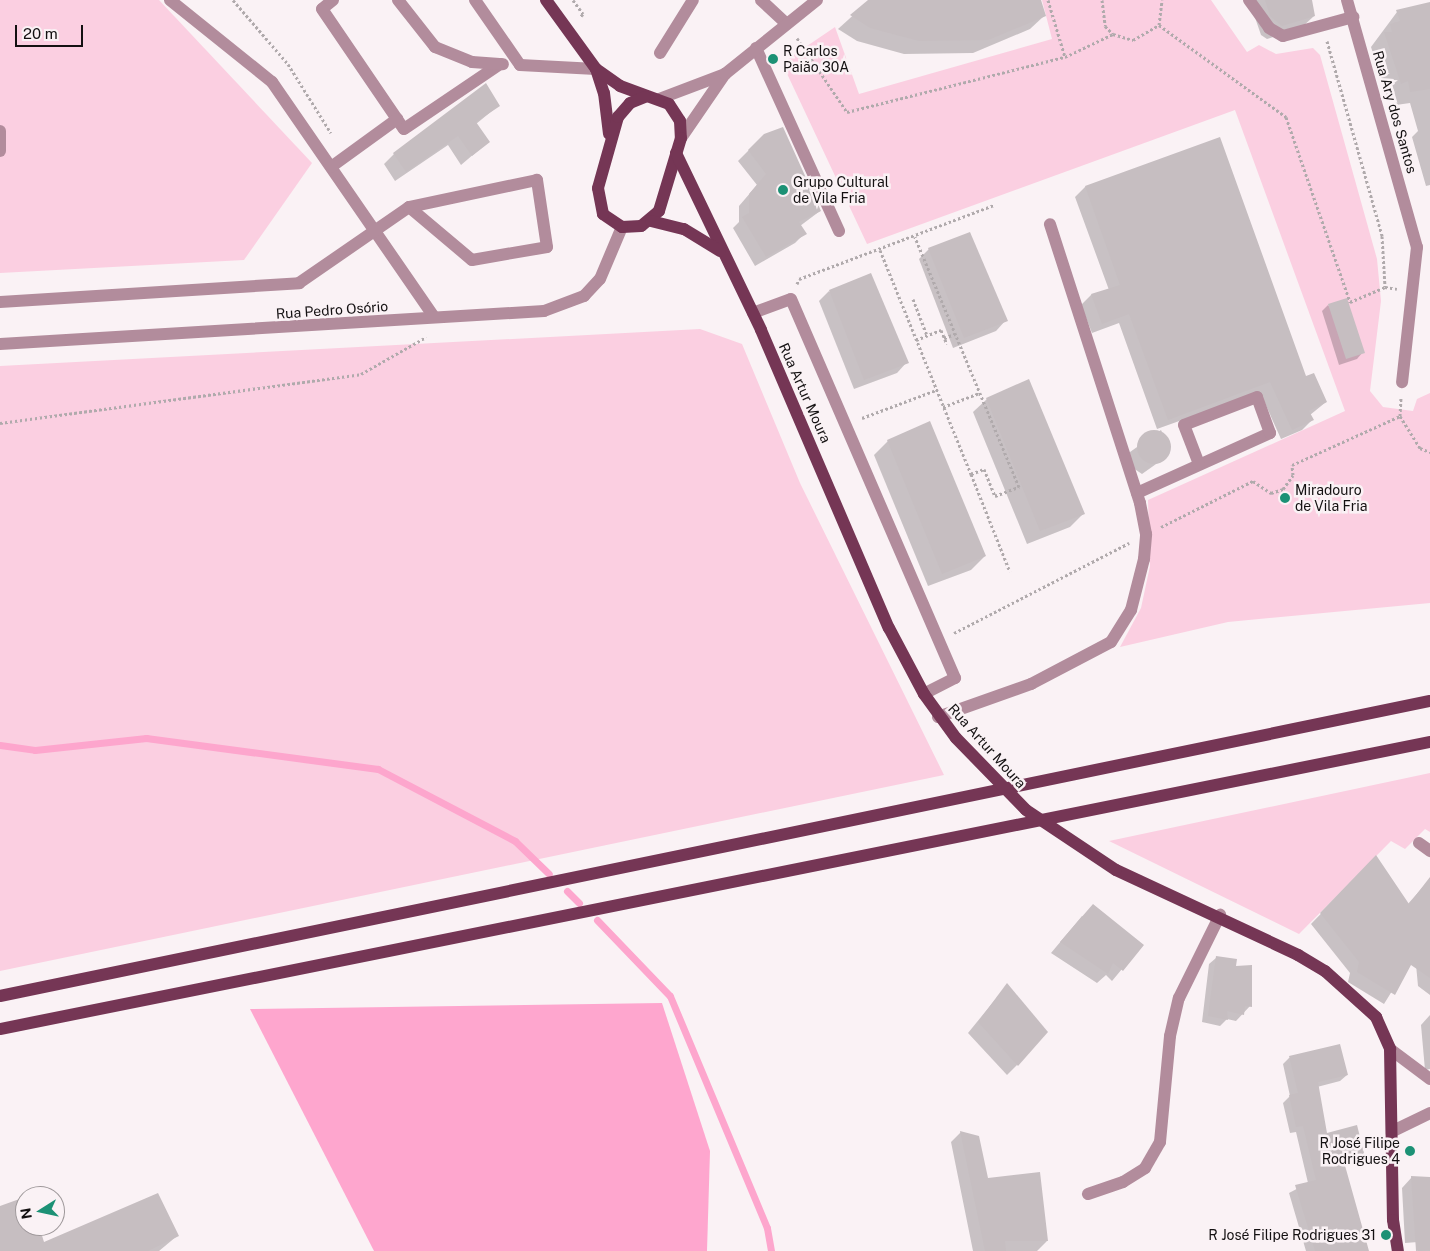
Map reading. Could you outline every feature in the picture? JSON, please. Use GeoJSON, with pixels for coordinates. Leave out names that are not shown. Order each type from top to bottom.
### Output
{"type":"FeatureCollection","features":[{"type":"Feature","properties":{"kind":"main road"},"geometry":{"type":"LineString","coordinates":[[546,0],[596,69],[604,93],[609,149]]}},
{"type":"Feature","properties":{"kind":"main road"},"geometry":{"type":"LineString","coordinates":[[596,69],[645,97],[659,99],[676,112],[681,138],[659,211],[651,221],[622,227],[603,214],[597,198],[609,149],[622,110],[645,97]]}},
{"type":"Feature","properties":{"kind":"main road","name":"Rua Artur Moura"},"geometry":{"type":"LineString","coordinates":[[676,153],[720,251],[754,313],[889,628],[938,717],[1026,810],[1116,870],[1220,915],[1325,970],[1376,1018],[1390,1050]]}},
{"type":"Feature","properties":{"kind":"main road","name":"Rua Artur Moura"},"geometry":{"type":"LineString","coordinates":[[651,221],[684,229],[720,251]]}},
{"type":"Feature","properties":{"kind":"main road"},"geometry":{"type":"LineString","coordinates":[[0,996],[1430,702]]}},
{"type":"Feature","properties":{"kind":"main road"},"geometry":{"type":"LineString","coordinates":[[0,1030],[1430,742]]}},
{"type":"Feature","properties":{"kind":"main road"},"geometry":{"type":"LineString","coordinates":[[1390,1050],[1393,1131],[1393,1220],[1398,1251]]}},
{"type":"Feature","properties":{"kind":"street"},"geometry":{"type":"LineString","coordinates":[[170,0],[272,82],[331,167],[371,230],[434,317]]}},
{"type":"Feature","properties":{"kind":"street"},"geometry":{"type":"LineString","coordinates":[[333,0],[322,9],[404,130],[500,64]]}},
{"type":"Feature","properties":{"kind":"street"},"geometry":{"type":"LineString","coordinates":[[398,0],[435,47],[472,62],[596,69]]}},
{"type":"Feature","properties":{"kind":"street"},"geometry":{"type":"LineString","coordinates":[[475,0],[520,65]]}},
{"type":"Feature","properties":{"kind":"street"},"geometry":{"type":"LineString","coordinates":[[660,53],[693,0]]}},
{"type":"Feature","properties":{"kind":"street"},"geometry":{"type":"LineString","coordinates":[[761,0],[787,24]]}},
{"type":"Feature","properties":{"kind":"street"},"geometry":{"type":"LineString","coordinates":[[681,138],[725,74],[817,0]]}},
{"type":"Feature","properties":{"kind":"street"},"geometry":{"type":"LineString","coordinates":[[1249,0],[1269,28],[1283,36],[1353,17]]}},
{"type":"Feature","properties":{"kind":"street","name":"Rua Ary dos Santos"},"geometry":{"type":"LineString","coordinates":[[1347,0],[1417,247],[1402,382]]}},
{"type":"Feature","properties":{"kind":"street"},"geometry":{"type":"LineString","coordinates":[[756,48],[839,231]]}},
{"type":"Feature","properties":{"kind":"street"},"geometry":{"type":"LineString","coordinates":[[659,99],[725,74]]}},
{"type":"Feature","properties":{"kind":"street"},"geometry":{"type":"LineString","coordinates":[[331,167],[397,119]]}},
{"type":"Feature","properties":{"kind":"street"},"geometry":{"type":"LineString","coordinates":[[0,130],[0,151]]}},
{"type":"Feature","properties":{"kind":"street"},"geometry":{"type":"LineString","coordinates":[[0,302],[299,283],[371,230],[408,207],[537,180],[547,247],[472,260],[408,207]]}},
{"type":"Feature","properties":{"kind":"street"},"geometry":{"type":"LineString","coordinates":[[938,717],[1030,684],[1111,642],[1131,610],[1146,534],[1137,493],[1050,224]]}},
{"type":"Feature","properties":{"kind":"street","name":"Rua Pedro Osório"},"geometry":{"type":"LineString","coordinates":[[0,344],[544,311],[571,304],[600,278],[622,227]]}},
{"type":"Feature","properties":{"kind":"street"},"geometry":{"type":"LineString","coordinates":[[754,313],[791,299],[938,641],[956,678],[924,694]]}},
{"type":"Feature","properties":{"kind":"street"},"geometry":{"type":"LineString","coordinates":[[1137,493],[1270,433],[1256,397],[1184,425],[1199,464]]}},
{"type":"Feature","properties":{"kind":"street"},"geometry":{"type":"LineString","coordinates":[[1419,843],[1430,851]]}},
{"type":"Feature","properties":{"kind":"street"},"geometry":{"type":"LineString","coordinates":[[1088,1194],[1123,1182],[1145,1168],[1160,1142],[1170,1036],[1179,998],[1220,915]]}},
{"type":"Feature","properties":{"kind":"street"},"geometry":{"type":"LineString","coordinates":[[1390,1050],[1430,1079]]}},
{"type":"Feature","properties":{"kind":"street"},"geometry":{"type":"LineString","coordinates":[[1393,1131],[1430,1113]]}},
{"type":"Feature","properties":{"kind":"path"},"geometry":{"type":"LineString","coordinates":[[233,0],[288,64],[346,157]]}},
{"type":"Feature","properties":{"kind":"path"},"geometry":{"type":"LineString","coordinates":[[1048,0],[1065,57]]}},
{"type":"Feature","properties":{"kind":"path"},"geometry":{"type":"LineString","coordinates":[[1102,0],[1101,16],[1113,34]]}},
{"type":"Feature","properties":{"kind":"path"},"geometry":{"type":"LineString","coordinates":[[787,24],[847,112],[1065,57],[1113,34],[1138,39],[1159,24],[1162,0]]}},
{"type":"Feature","properties":{"kind":"path"},"geometry":{"type":"LineString","coordinates":[[1159,24],[1286,117],[1350,302],[1373,294]]}},
{"type":"Feature","properties":{"kind":"path"},"geometry":{"type":"LineString","coordinates":[[1357,32],[1326,41],[1382,236],[1385,287]]}},
{"type":"Feature","properties":{"kind":"path"},"geometry":{"type":"LineString","coordinates":[[791,299],[800,279],[915,237],[994,205]]}},
{"type":"Feature","properties":{"kind":"path"},"geometry":{"type":"LineString","coordinates":[[915,237],[1019,487],[995,496],[984,469],[971,474]]}},
{"type":"Feature","properties":{"kind":"path"},"geometry":{"type":"LineString","coordinates":[[880,250],[1010,572]]}},
{"type":"Feature","properties":{"kind":"path"},"geometry":{"type":"LineString","coordinates":[[913,299],[927,335]]}},
{"type":"Feature","properties":{"kind":"path"},"geometry":{"type":"LineString","coordinates":[[0,423],[361,374],[390,361],[430,334],[434,317]]}},
{"type":"Feature","properties":{"kind":"path"},"geometry":{"type":"LineString","coordinates":[[916,340],[941,330],[947,344]]}},
{"type":"Feature","properties":{"kind":"path"},"geometry":{"type":"LineString","coordinates":[[944,338],[955,334]]}},
{"type":"Feature","properties":{"kind":"path"},"geometry":{"type":"LineString","coordinates":[[1402,382],[1400,416],[1420,448],[1430,452]]}},
{"type":"Feature","properties":{"kind":"path"},"geometry":{"type":"LineString","coordinates":[[844,425],[936,390]]}},
{"type":"Feature","properties":{"kind":"path"},"geometry":{"type":"LineString","coordinates":[[943,407],[980,393]]}},
{"type":"Feature","properties":{"kind":"path"},"geometry":{"type":"LineString","coordinates":[[938,641],[1253,481],[1272,493],[1283,490],[1293,475],[1292,465],[1400,416]]}},
{"type":"Feature","properties":{"kind":"shaded area"},"geometry":{"type":"Polygon","coordinates":[[[0,0],[159,0],[312,163],[244,260],[0,273],[0,0]]]}},
{"type":"Feature","properties":{"kind":"shaded area"},"geometry":{"type":"Polygon","coordinates":[[[1042,0],[1211,0],[1247,52],[1259,45],[1276,54],[1313,48],[1320,55],[1377,259],[1381,301],[1370,391],[1383,407],[1413,411],[1417,399],[1430,393],[1430,603],[1228,622],[1120,647],[1141,608],[1150,566],[1148,500],[1345,411],[1235,110],[867,244],[782,63],[835,27],[859,94],[1052,39],[1042,0]]]}},
{"type":"Feature","properties":{"kind":"shaded area"},"geometry":{"type":"Polygon","coordinates":[[[700,329],[742,344],[800,483],[944,775],[0,971],[0,366],[700,329]]]}},
{"type":"Feature","properties":{"kind":"shaded area"},"geometry":{"type":"Polygon","coordinates":[[[1430,773],[1430,832],[1425,829],[1405,849],[1391,841],[1299,934],[1109,841],[1430,773]]]}},
{"type":"Feature","properties":{"kind":"shaded area"},"geometry":{"type":"Polygon","coordinates":[[[662,1003],[710,1151],[707,1251],[374,1251],[250,1009],[662,1003]]]}},
{"type":"Feature","properties":{"kind":"building"},"geometry":{"type":"Polygon","coordinates":[[[868,0],[1041,0],[1046,16],[988,40],[919,41],[870,28],[850,15],[868,0]]]}},
{"type":"Feature","properties":{"kind":"building"},"geometry":{"type":"Polygon","coordinates":[[[1265,0],[1312,0],[1315,16],[1282,26],[1270,16],[1265,0]]]}},
{"type":"Feature","properties":{"kind":"building"},"geometry":{"type":"Polygon","coordinates":[[[1430,2],[1430,89],[1410,92],[1408,81],[1401,84],[1384,32],[1392,32],[1390,24],[1400,21],[1396,10],[1430,2]]]}},
{"type":"Feature","properties":{"kind":"building"},"geometry":{"type":"Polygon","coordinates":[[[486,83],[500,106],[476,122],[490,142],[472,156],[458,136],[406,172],[393,153],[486,83]]]}},
{"type":"Feature","properties":{"kind":"building","name":"Grupo Cultural de Vila Fria"},"geometry":{"type":"Polygon","coordinates":[[[783,127],[821,211],[799,222],[807,234],[766,257],[742,217],[749,213],[749,194],[766,174],[748,150],[764,134],[783,127]]]}},
{"type":"Feature","properties":{"kind":"building"},"geometry":{"type":"Polygon","coordinates":[[[1220,137],[1306,376],[1314,373],[1327,402],[1309,411],[1314,420],[1292,430],[1270,382],[1168,420],[1129,314],[1102,324],[1091,294],[1120,285],[1085,186],[1220,137]]]}},
{"type":"Feature","properties":{"kind":"building"},"geometry":{"type":"Polygon","coordinates":[[[970,232],[1008,321],[964,338],[928,248],[970,232]]]}},
{"type":"Feature","properties":{"kind":"building"},"geometry":{"type":"Polygon","coordinates":[[[871,273],[909,363],[864,380],[829,290],[871,273]]]}},
{"type":"Feature","properties":{"kind":"building"},"geometry":{"type":"Polygon","coordinates":[[[1347,298],[1365,353],[1346,359],[1328,304],[1347,298]]]}},
{"type":"Feature","properties":{"kind":"building"},"geometry":{"type":"Polygon","coordinates":[[[1029,379],[1085,514],[1040,531],[986,398],[1029,379]]]}},
{"type":"Feature","properties":{"kind":"building"},"geometry":{"type":"Polygon","coordinates":[[[930,421],[986,556],[942,574],[887,440],[930,421]]]}},
{"type":"Feature","properties":{"kind":"building"},"geometry":{"type":"Polygon","coordinates":[[[1154,430],[1166,435],[1171,447],[1166,459],[1154,464],[1142,459],[1137,447],[1142,435],[1154,430]]]}},
{"type":"Feature","properties":{"kind":"building"},"geometry":{"type":"Polygon","coordinates":[[[1376,855],[1409,904],[1430,877],[1430,978],[1411,965],[1395,995],[1357,972],[1359,962],[1320,913],[1376,855]]]}},
{"type":"Feature","properties":{"kind":"building"},"geometry":{"type":"Polygon","coordinates":[[[1093,904],[1144,945],[1123,971],[1113,963],[1108,974],[1060,942],[1093,904]]]}},
{"type":"Feature","properties":{"kind":"building"},"geometry":{"type":"Polygon","coordinates":[[[1216,956],[1237,959],[1236,966],[1252,965],[1252,1007],[1245,1006],[1244,1015],[1227,1011],[1228,1020],[1208,1016],[1216,956]]]}},
{"type":"Feature","properties":{"kind":"building"},"geometry":{"type":"Polygon","coordinates":[[[1007,983],[1048,1032],[1018,1066],[978,1022],[1007,983]]]}},
{"type":"Feature","properties":{"kind":"building"},"geometry":{"type":"Polygon","coordinates":[[[1340,1044],[1348,1075],[1318,1082],[1327,1133],[1357,1125],[1365,1157],[1344,1162],[1369,1251],[1315,1251],[1295,1185],[1316,1180],[1303,1126],[1296,1127],[1289,1095],[1298,1093],[1289,1056],[1340,1044]]]}},
{"type":"Feature","properties":{"kind":"building"},"geometry":{"type":"Polygon","coordinates":[[[960,1131],[979,1136],[988,1178],[1040,1172],[1048,1241],[1005,1241],[1006,1251],[985,1251],[960,1131]]]}},
{"type":"Feature","properties":{"kind":"building"},"geometry":{"type":"Polygon","coordinates":[[[1411,1176],[1430,1177],[1430,1250],[1416,1251],[1411,1176]]]}},
{"type":"Feature","properties":{"kind":"building"},"geometry":{"type":"Polygon","coordinates":[[[158,1193],[179,1236],[148,1251],[0,1251],[0,1206],[15,1201],[15,1236],[42,1236],[44,1242],[58,1236],[65,1236],[65,1233],[158,1193]]]}},
{"type":"Feature","properties":{"kind":"waterway"},"geometry":{"type":"LineString","coordinates":[[0,745],[35,750],[146,738],[378,769],[515,841],[549,874]]}},
{"type":"Feature","properties":{"kind":"waterway"},"geometry":{"type":"LineString","coordinates":[[567,891],[579,903]]}},
{"type":"Feature","properties":{"kind":"waterway"},"geometry":{"type":"LineString","coordinates":[[597,920],[670,996],[767,1228],[771,1251]]}},
{"type":"Feature","properties":{"kind":"place","name":"R Carlos Paião 30A"},"geometry":{"type":"Point","coordinates":[773,59]}},
{"type":"Feature","properties":{"kind":"place","name":"Grupo Cultural de Vila Fria"},"geometry":{"type":"Point","coordinates":[783,190]}},
{"type":"Feature","properties":{"kind":"place","name":"Miradouro de Vila Fria"},"geometry":{"type":"Point","coordinates":[1285,498]}},
{"type":"Feature","properties":{"kind":"place","name":"R José Filipe Rodrigues 4"},"geometry":{"type":"Point","coordinates":[1410,1151]}},
{"type":"Feature","properties":{"kind":"place","name":"R José Filipe Rodrigues 31"},"geometry":{"type":"Point","coordinates":[1386,1235]}}]}
